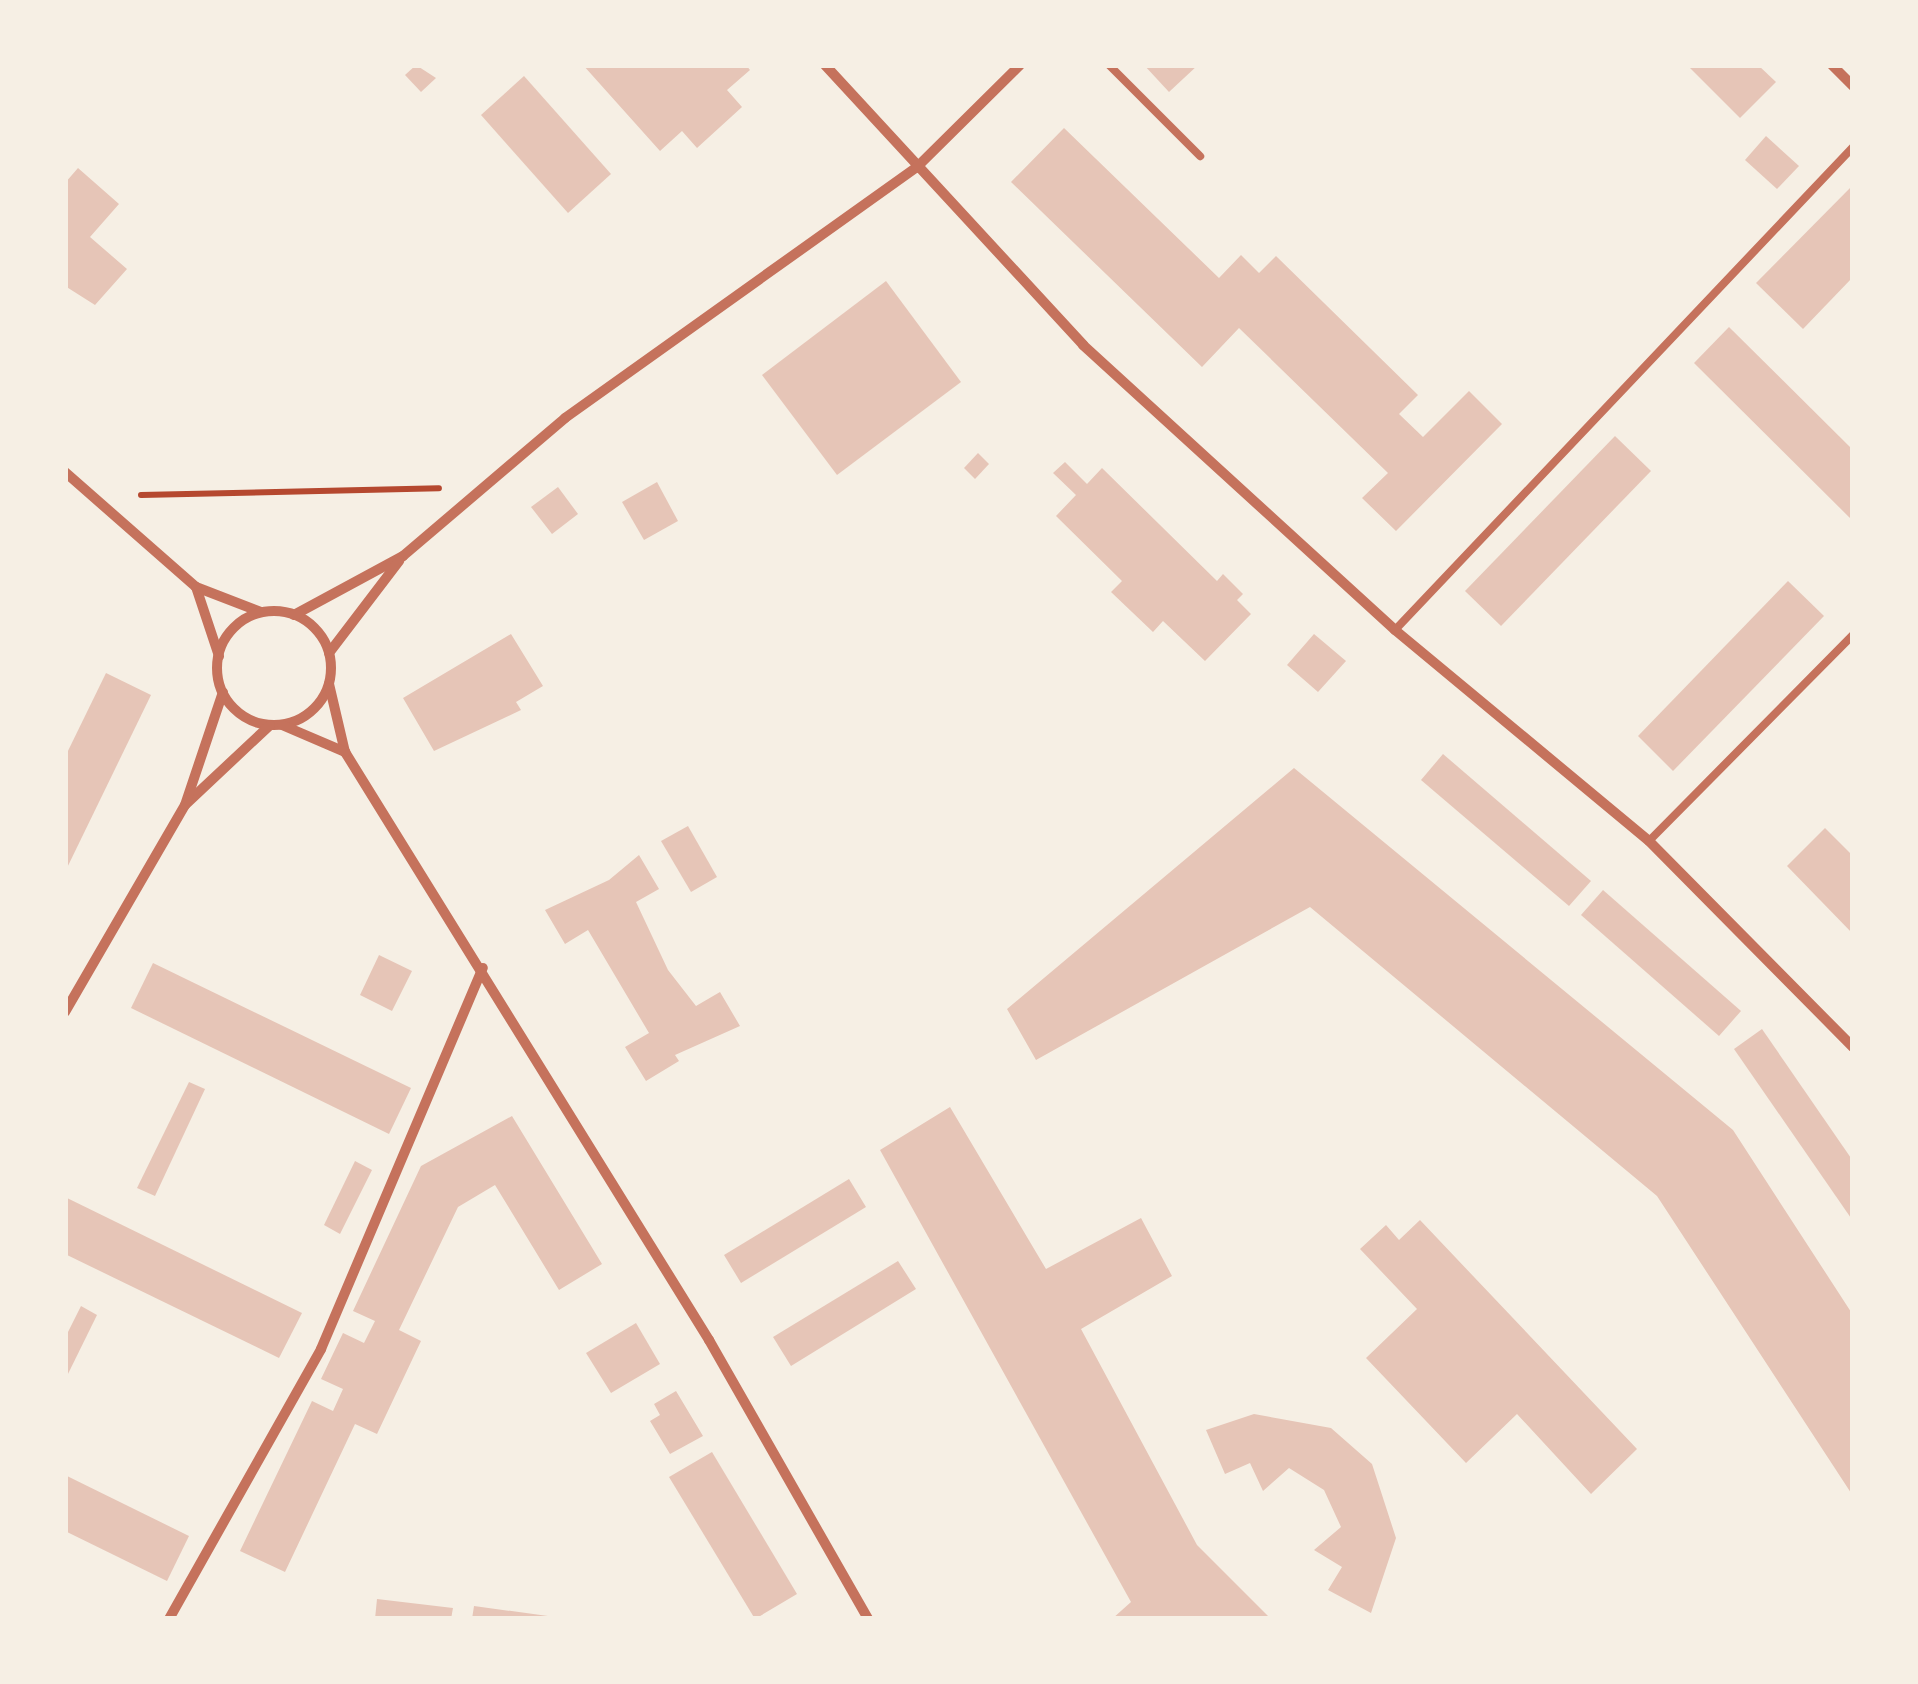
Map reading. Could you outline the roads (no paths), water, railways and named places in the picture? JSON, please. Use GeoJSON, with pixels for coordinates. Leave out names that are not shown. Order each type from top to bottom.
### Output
{"type":"FeatureCollection","features":[{"type":"Feature","properties":{"kind":"street"},"geometry":{"type":"LineString","coordinates":[[825,65],[1083,345],[1395,630],[1649,841],[1853,1047]]}},
{"type":"Feature","properties":{"kind":"street"},"geometry":{"type":"LineString","coordinates":[[65,472],[196,587],[263,613],[294,615],[403,556],[565,418],[916,168],[1020,65]]}},
{"type":"Feature","properties":{"kind":"street"},"geometry":{"type":"LineString","coordinates":[[1832,65],[1853,86]]}},
{"type":"Feature","properties":{"kind":"street"},"geometry":{"type":"LineString","coordinates":[[403,556],[329,653],[329,684],[346,752],[482,968],[868,1619]]}},
{"type":"Feature","properties":{"kind":"street"},"geometry":{"type":"LineString","coordinates":[[65,1012],[185,805],[223,692],[219,656],[196,587]]}},
{"type":"Feature","properties":{"kind":"street"},"geometry":{"type":"LineString","coordinates":[[219,656],[237,625],[263,613]]}},
{"type":"Feature","properties":{"kind":"street"},"geometry":{"type":"LineString","coordinates":[[294,615],[329,653]]}},
{"type":"Feature","properties":{"kind":"street"},"geometry":{"type":"LineString","coordinates":[[185,805],[275,725],[314,708],[329,684]]}},
{"type":"Feature","properties":{"kind":"street"},"geometry":{"type":"LineString","coordinates":[[223,692],[244,717],[346,752]]}},
{"type":"Feature","properties":{"kind":"street"},"geometry":{"type":"LineString","coordinates":[[169,1619],[321,1349],[482,968]]}},
{"type":"Feature","properties":{"kind":"lane"},"geometry":{"type":"LineString","coordinates":[[1109,65],[1200,156]]}},
{"type":"Feature","properties":{"kind":"lane"},"geometry":{"type":"LineString","coordinates":[[1395,630],[1853,148]]}},
{"type":"Feature","properties":{"kind":"lane"},"geometry":{"type":"LineString","coordinates":[[1649,841],[1853,634]]}}]}
